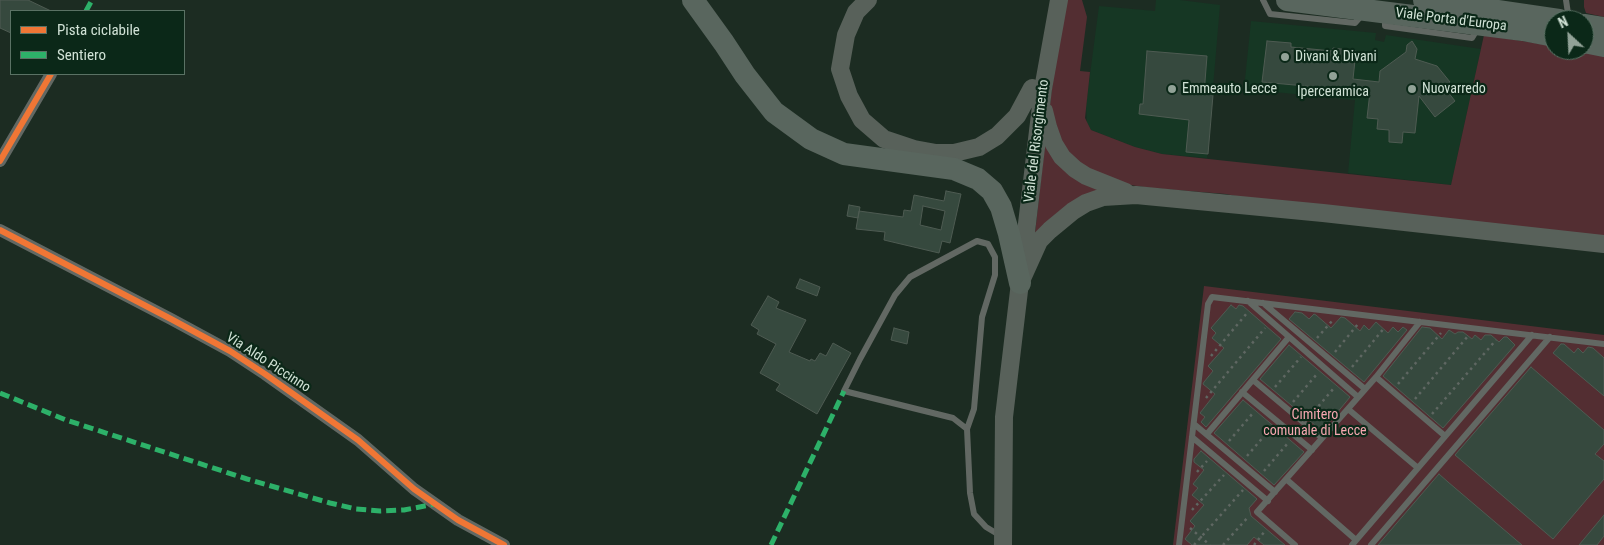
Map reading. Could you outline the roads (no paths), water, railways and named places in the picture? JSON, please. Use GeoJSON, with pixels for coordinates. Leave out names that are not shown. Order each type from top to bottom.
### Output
{"type":"FeatureCollection","features":[{"type":"Feature","properties":{"kind":"highway"},"geometry":{"type":"LineString","coordinates":[[693,0],[745,75],[774,112],[811,139],[844,154],[954,169],[978,179],[992,191],[1001,207],[1020,283]]}},
{"type":"Feature","properties":{"kind":"highway","name":"Viale Porta d'Europa"},"geometry":{"type":"LineString","coordinates":[[1287,0],[1375,11],[1484,11],[1523,30],[1544,34]]}},
{"type":"Feature","properties":{"kind":"highway","name":"Viale Porta d'Europa"},"geometry":{"type":"LineString","coordinates":[[1424,0],[1484,11],[1544,18]]}},
{"type":"Feature","properties":{"kind":"main road"},"geometry":{"type":"LineString","coordinates":[[868,0],[856,12],[846,36],[840,69],[849,96],[862,120],[884,138],[914,149],[936,153],[954,153],[979,146],[997,136],[1017,116],[1038,88]]}},
{"type":"Feature","properties":{"kind":"main road","name":"Viale del Risorgimento"},"geometry":{"type":"LineString","coordinates":[[1003,541],[1004,417],[1020,283],[1038,88],[1052,5]]}},
{"type":"Feature","properties":{"kind":"main road"},"geometry":{"type":"LineString","coordinates":[[1038,88],[1048,128],[1054,144],[1062,157],[1086,176],[1136,195]]}},
{"type":"Feature","properties":{"kind":"main road"},"geometry":{"type":"LineString","coordinates":[[1020,283],[1040,241],[1073,211],[1086,203],[1103,197],[1136,195],[1323,213],[1604,244]]}},
{"type":"Feature","properties":{"kind":"street"},"geometry":{"type":"LineString","coordinates":[[0,161],[50,75]]}},
{"type":"Feature","properties":{"kind":"street","name":"Via Aldo Piccinno"},"geometry":{"type":"LineString","coordinates":[[0,230],[230,351],[358,440],[414,490],[458,520],[504,545]]}},
{"type":"Feature","properties":{"kind":"lane"},"geometry":{"type":"LineString","coordinates":[[1263,0],[1270,14],[1355,23],[1375,11]]}},
{"type":"Feature","properties":{"kind":"lane"},"geometry":{"type":"LineString","coordinates":[[967,429],[953,418],[844,391],[895,295],[910,278],[977,241],[988,244],[995,257],[995,275],[982,317],[974,409],[967,429],[970,492],[974,514],[986,528],[1003,541]]}},
{"type":"Feature","properties":{"kind":"lane"},"geometry":{"type":"LineString","coordinates":[[1179,545],[1208,304],[1212,297],[1604,344]]}},
{"type":"Feature","properties":{"kind":"lane"},"geometry":{"type":"LineString","coordinates":[[1247,300],[1358,397]]}},
{"type":"Feature","properties":{"kind":"lane"},"geometry":{"type":"LineString","coordinates":[[1262,302],[1365,390]]}},
{"type":"Feature","properties":{"kind":"lane"},"geometry":{"type":"LineString","coordinates":[[1295,545],[1257,512],[1365,390],[1420,322]]}},
{"type":"Feature","properties":{"kind":"lane"},"geometry":{"type":"LineString","coordinates":[[1286,479],[1354,543],[1532,335]]}},
{"type":"Feature","properties":{"kind":"lane"},"geometry":{"type":"LineString","coordinates":[[1207,434],[1289,337]]}},
{"type":"Feature","properties":{"kind":"lane"},"geometry":{"type":"LineString","coordinates":[[1371,545],[1550,337]]}},
{"type":"Feature","properties":{"kind":"lane"},"geometry":{"type":"LineString","coordinates":[[1376,377],[1445,436]]}},
{"type":"Feature","properties":{"kind":"lane"},"geometry":{"type":"LineString","coordinates":[[1253,380],[1322,438]]}},
{"type":"Feature","properties":{"kind":"lane"},"geometry":{"type":"LineString","coordinates":[[1242,392],[1312,450]]}},
{"type":"Feature","properties":{"kind":"lane"},"geometry":{"type":"LineString","coordinates":[[1348,409],[1418,468]]}},
{"type":"Feature","properties":{"kind":"lane"},"geometry":{"type":"LineString","coordinates":[[1194,424],[1275,492]]}},
{"type":"Feature","properties":{"kind":"lane"},"geometry":{"type":"LineString","coordinates":[[1192,436],[1268,501]]}},
{"type":"Feature","properties":{"kind":"place","name":"Divani & Divani"},"geometry":{"type":"Point","coordinates":[1285,57]}},
{"type":"Feature","properties":{"kind":"place","name":"Iperceramica"},"geometry":{"type":"Point","coordinates":[1333,76]}},
{"type":"Feature","properties":{"kind":"place","name":"Emmeauto Lecce"},"geometry":{"type":"Point","coordinates":[1172,89]}},
{"type":"Feature","properties":{"kind":"place","name":"Nuovarredo"},"geometry":{"type":"Point","coordinates":[1412,89]}},
{"type":"Feature","properties":{"kind":"park label","name":"Cimitero comunale di Lecce"},"geometry":{"type":"Point","coordinates":[1315,424]}}]}
